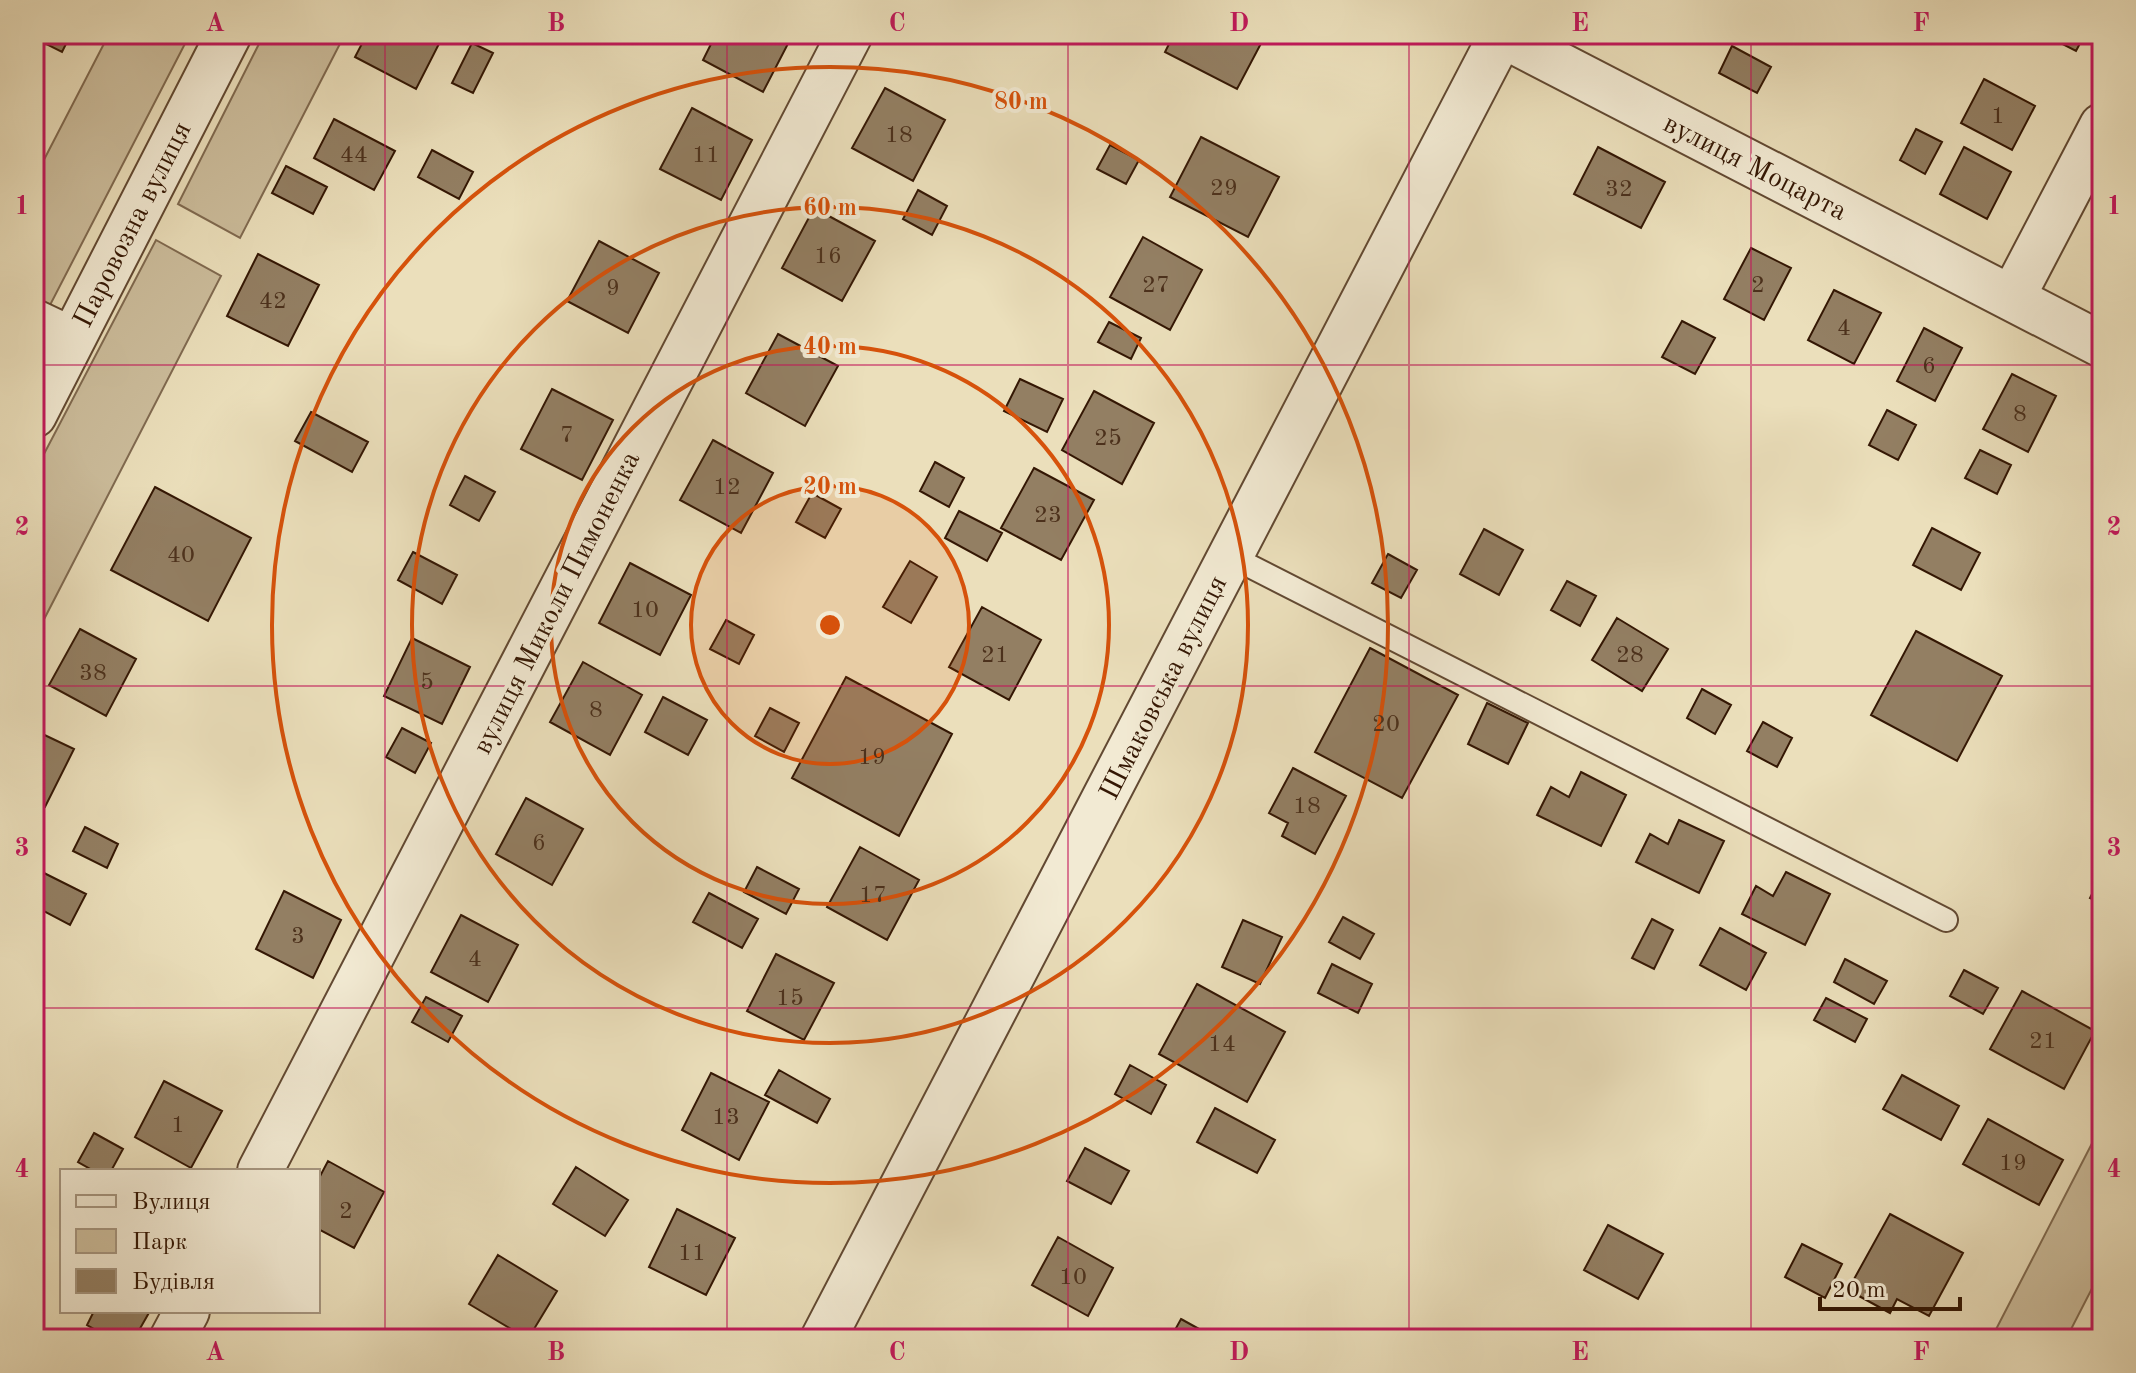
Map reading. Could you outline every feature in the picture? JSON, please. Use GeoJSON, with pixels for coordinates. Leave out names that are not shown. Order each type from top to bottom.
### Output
{"type":"FeatureCollection","features":[{"type":"Feature","properties":{"kind":"street","name":"Паровозна вулиця"},"geometry":{"type":"LineString","coordinates":[[34,415],[53,331],[229,34]]}},
{"type":"Feature","properties":{"kind":"street","name":"вулиця Миколи Пимоненка"},"geometry":{"type":"LineString","coordinates":[[261,1169],[850,34]]}},
{"type":"Feature","properties":{"kind":"street","name":"вулиця Моцарта"},"geometry":{"type":"LineString","coordinates":[[1501,34],[2102,345]]}},
{"type":"Feature","properties":{"kind":"street","name":"Шмаковська вулиця"},"geometry":{"type":"LineString","coordinates":[[823,1339],[1501,34]]}},
{"type":"Feature","properties":{"kind":"street"},"geometry":{"type":"LineString","coordinates":[[2012,298],[2102,126]]}},
{"type":"Feature","properties":{"kind":"street"},"geometry":{"type":"LineString","coordinates":[[172,1339],[186,1313]]}},
{"type":"Feature","properties":{"kind":"lane"},"geometry":{"type":"LineString","coordinates":[[1230,556],[1946,920]]}},
{"type":"Feature","properties":{"kind":"green space"},"geometry":{"type":"Polygon","coordinates":[[[109,34],[190,34],[48,309],[34,302],[34,179],[109,34]]]}},
{"type":"Feature","properties":{"kind":"green space"},"geometry":{"type":"Polygon","coordinates":[[[264,34],[345,34],[240,238],[178,204],[264,34]]]}},
{"type":"Feature","properties":{"kind":"green space"},"geometry":{"type":"Polygon","coordinates":[[[156,240],[221,276],[39,629],[34,626],[34,473],[156,240]]]}},
{"type":"Feature","properties":{"kind":"green space"},"geometry":{"type":"Polygon","coordinates":[[[2102,1124],[2102,1269],[2066,1339],[1991,1339],[2102,1124]]]}},
{"type":"Feature","properties":{"kind":"building"},"geometry":{"type":"Polygon","coordinates":[[[34,34],[71,34],[62,52],[34,38],[34,34]]]}},
{"type":"Feature","properties":{"kind":"building"},"geometry":{"type":"Polygon","coordinates":[[[367,34],[444,34],[416,89],[355,57],[367,34]]]}},
{"type":"Feature","properties":{"kind":"building"},"geometry":{"type":"Polygon","coordinates":[[[716,34],[793,34],[763,92],[703,60],[716,34]]]}},
{"type":"Feature","properties":{"kind":"building"},"geometry":{"type":"Polygon","coordinates":[[[1174,34],[1266,34],[1237,89],[1165,52],[1174,34]]]}},
{"type":"Feature","properties":{"kind":"building"},"geometry":{"type":"Polygon","coordinates":[[[2043,34],[2085,34],[2076,51],[2043,34]]]}},
{"type":"Feature","properties":{"kind":"building"},"geometry":{"type":"Polygon","coordinates":[[[472,43],[493,53],[473,93],[452,83],[472,43]]]}},
{"type":"Feature","properties":{"kind":"building"},"geometry":{"type":"Polygon","coordinates":[[[1732,46],[1771,67],[1757,93],[1719,73],[1732,46]]]}},
{"type":"Feature","properties":{"kind":"building"},"geometry":{"type":"Polygon","coordinates":[[[1984,79],[2035,106],[2012,150],[1961,123],[1984,79]]]}},
{"type":"Feature","properties":{"kind":"building"},"geometry":{"type":"Polygon","coordinates":[[[885,88],[945,120],[913,181],[852,148],[885,88]]]}},
{"type":"Feature","properties":{"kind":"building"},"geometry":{"type":"Polygon","coordinates":[[[692,108],[752,140],[721,200],[660,169],[692,108]]]}},
{"type":"Feature","properties":{"kind":"building"},"geometry":{"type":"Polygon","coordinates":[[[334,119],[395,151],[374,190],[314,158],[334,119]]]}},
{"type":"Feature","properties":{"kind":"building"},"geometry":{"type":"Polygon","coordinates":[[[1916,129],[1942,142],[1925,174],[1900,160],[1916,129]]]}},
{"type":"Feature","properties":{"kind":"building"},"geometry":{"type":"Polygon","coordinates":[[[1201,137],[1279,177],[1248,237],[1170,197],[1201,137]]]}},
{"type":"Feature","properties":{"kind":"building"},"geometry":{"type":"Polygon","coordinates":[[[1110,145],[1139,160],[1126,184],[1097,169],[1110,145]]]}},
{"type":"Feature","properties":{"kind":"building"},"geometry":{"type":"Polygon","coordinates":[[[1598,147],[1665,182],[1641,228],[1574,194],[1598,147]]]}},
{"type":"Feature","properties":{"kind":"building"},"geometry":{"type":"Polygon","coordinates":[[[1964,147],[2011,172],[1987,219],[1940,194],[1964,147]]]}},
{"type":"Feature","properties":{"kind":"building"},"geometry":{"type":"Polygon","coordinates":[[[432,150],[473,172],[459,199],[418,177],[432,150]]]}},
{"type":"Feature","properties":{"kind":"building"},"geometry":{"type":"Polygon","coordinates":[[[286,166],[327,187],[313,214],[272,193],[286,166]]]}},
{"type":"Feature","properties":{"kind":"building"},"geometry":{"type":"Polygon","coordinates":[[[918,190],[947,206],[932,235],[903,219],[918,190]]]}},
{"type":"Feature","properties":{"kind":"building"},"geometry":{"type":"Polygon","coordinates":[[[814,208],[875,241],[842,301],[782,268],[814,208]]]}},
{"type":"Feature","properties":{"kind":"building"},"geometry":{"type":"Polygon","coordinates":[[[1143,237],[1202,270],[1170,330],[1110,297],[1143,237]]]}},
{"type":"Feature","properties":{"kind":"building"},"geometry":{"type":"Polygon","coordinates":[[[599,241],[659,273],[628,333],[567,301],[599,241]]]}},
{"type":"Feature","properties":{"kind":"building"},"geometry":{"type":"Polygon","coordinates":[[[1751,248],[1791,268],[1764,320],[1724,299],[1751,248]]]}},
{"type":"Feature","properties":{"kind":"building"},"geometry":{"type":"Polygon","coordinates":[[[258,254],[319,285],[288,346],[227,316],[258,254]]]}},
{"type":"Feature","properties":{"kind":"building"},"geometry":{"type":"Polygon","coordinates":[[[1834,290],[1881,313],[1854,364],[1808,340],[1834,290]]]}},
{"type":"Feature","properties":{"kind":"building"},"geometry":{"type":"Polygon","coordinates":[[[1682,321],[1715,338],[1695,374],[1662,357],[1682,321]]]}},
{"type":"Feature","properties":{"kind":"building"},"geometry":{"type":"Polygon","coordinates":[[[1109,322],[1141,338],[1131,359],[1098,342],[1109,322]]]}},
{"type":"Feature","properties":{"kind":"building"},"geometry":{"type":"Polygon","coordinates":[[[1924,328],[1962,348],[1935,401],[1897,381],[1924,328]]]}},
{"type":"Feature","properties":{"kind":"building"},"geometry":{"type":"Polygon","coordinates":[[[778,334],[838,366],[805,426],[746,393],[778,334]]]}},
{"type":"Feature","properties":{"kind":"building"},"geometry":{"type":"Polygon","coordinates":[[[2012,374],[2056,396],[2028,452],[1983,429],[2012,374]]]}},
{"type":"Feature","properties":{"kind":"building"},"geometry":{"type":"Polygon","coordinates":[[[1020,379],[1063,399],[1047,432],[1004,411],[1020,379]]]}},
{"type":"Feature","properties":{"kind":"building"},"geometry":{"type":"Polygon","coordinates":[[[552,389],[613,420],[582,480],[521,449],[552,389]]]}},
{"type":"Feature","properties":{"kind":"building"},"geometry":{"type":"Polygon","coordinates":[[[1094,391],[1154,423],[1122,484],[1062,450],[1094,391]]]}},
{"type":"Feature","properties":{"kind":"building"},"geometry":{"type":"Polygon","coordinates":[[[1887,410],[1916,425],[1898,460],[1869,445],[1887,410]]]}},
{"type":"Feature","properties":{"kind":"building"},"geometry":{"type":"Polygon","coordinates":[[[311,412],[368,442],[352,472],[295,441],[311,412]]]}},
{"type":"Feature","properties":{"kind":"building"},"geometry":{"type":"Polygon","coordinates":[[[713,440],[773,473],[741,533],[680,500],[713,440]]]}},
{"type":"Feature","properties":{"kind":"building"},"geometry":{"type":"Polygon","coordinates":[[[1980,450],[2011,465],[1997,494],[1965,478],[1980,450]]]}},
{"type":"Feature","properties":{"kind":"building"},"geometry":{"type":"Polygon","coordinates":[[[935,462],[964,478],[949,507],[920,491],[935,462]]]}},
{"type":"Feature","properties":{"kind":"building"},"geometry":{"type":"Polygon","coordinates":[[[1034,468],[1094,500],[1061,560],[1001,528],[1034,468]]]}},
{"type":"Feature","properties":{"kind":"building"},"geometry":{"type":"Polygon","coordinates":[[[465,476],[495,492],[479,521],[450,505],[465,476]]]}},
{"type":"Feature","properties":{"kind":"building"},"geometry":{"type":"Polygon","coordinates":[[[155,487],[251,538],[208,621],[111,570],[155,487]]]}},
{"type":"Feature","properties":{"kind":"building"},"geometry":{"type":"Polygon","coordinates":[[[812,493],[841,509],[825,538],[796,522],[812,493]]]}},
{"type":"Feature","properties":{"kind":"building"},"geometry":{"type":"Polygon","coordinates":[[[959,511],[1002,533],[987,561],[945,538],[959,511]]]}},
{"type":"Feature","properties":{"kind":"building"},"geometry":{"type":"Polygon","coordinates":[[[1932,528],[1980,553],[1961,590],[1913,565],[1932,528]]]}},
{"type":"Feature","properties":{"kind":"building"},"geometry":{"type":"Polygon","coordinates":[[[1484,529],[1523,550],[1499,595],[1460,574],[1484,529]]]}},
{"type":"Feature","properties":{"kind":"building"},"geometry":{"type":"Polygon","coordinates":[[[413,552],[457,575],[442,604],[398,580],[413,552]]]}},
{"type":"Feature","properties":{"kind":"building"},"geometry":{"type":"Polygon","coordinates":[[[1388,554],[1417,570],[1401,598],[1372,583],[1388,554]]]}},
{"type":"Feature","properties":{"kind":"building"},"geometry":{"type":"Polygon","coordinates":[[[910,561],[937,577],[911,623],[883,607],[910,561]]]}},
{"type":"Feature","properties":{"kind":"building"},"geometry":{"type":"Polygon","coordinates":[[[630,563],[691,595],[660,655],[599,623],[630,563]]]}},
{"type":"Feature","properties":{"kind":"building"},"geometry":{"type":"Polygon","coordinates":[[[1567,581],[1596,596],[1580,626],[1551,610],[1567,581]]]}},
{"type":"Feature","properties":{"kind":"building"},"geometry":{"type":"Polygon","coordinates":[[[982,607],[1041,640],[1009,700],[949,667],[982,607]]]}},
{"type":"Feature","properties":{"kind":"building"},"geometry":{"type":"Polygon","coordinates":[[[1617,618],[1668,649],[1642,691],[1592,660],[1617,618]]]}},
{"type":"Feature","properties":{"kind":"building"},"geometry":{"type":"Polygon","coordinates":[[[726,620],[754,635],[739,664],[710,649],[726,620]]]}},
{"type":"Feature","properties":{"kind":"building"},"geometry":{"type":"Polygon","coordinates":[[[80,629],[136,659],[106,716],[49,685],[80,629]]]}},
{"type":"Feature","properties":{"kind":"building"},"geometry":{"type":"Polygon","coordinates":[[[1916,631],[2002,676],[1957,761],[1871,715],[1916,631]]]}},
{"type":"Feature","properties":{"kind":"building"},"geometry":{"type":"Polygon","coordinates":[[[412,638],[470,667],[442,724],[384,696],[412,638]]]}},
{"type":"Feature","properties":{"kind":"building"},"geometry":{"type":"Polygon","coordinates":[[[1370,648],[1458,695],[1402,798],[1315,752],[1370,648]]]}},
{"type":"Feature","properties":{"kind":"building"},"geometry":{"type":"Polygon","coordinates":[[[583,662],[642,695],[610,755],[550,722],[583,662]]]}},
{"type":"Feature","properties":{"kind":"building"},"geometry":{"type":"Polygon","coordinates":[[[846,677],[952,734],[899,836],[792,778],[846,677]]]}},
{"type":"Feature","properties":{"kind":"building"},"geometry":{"type":"Polygon","coordinates":[[[1702,689],[1731,705],[1715,734],[1687,718],[1702,689]]]}},
{"type":"Feature","properties":{"kind":"building"},"geometry":{"type":"Polygon","coordinates":[[[663,697],[707,720],[688,755],[645,732],[663,697]]]}},
{"type":"Feature","properties":{"kind":"building"},"geometry":{"type":"Polygon","coordinates":[[[1487,703],[1528,723],[1508,764],[1468,744],[1487,703]]]}},
{"type":"Feature","properties":{"kind":"building"},"geometry":{"type":"Polygon","coordinates":[[[770,708],[799,723],[784,752],[755,736],[770,708]]]}},
{"type":"Feature","properties":{"kind":"building"},"geometry":{"type":"Polygon","coordinates":[[[1763,722],[1792,738],[1777,767],[1747,751],[1763,722]]]}},
{"type":"Feature","properties":{"kind":"building"},"geometry":{"type":"Polygon","coordinates":[[[402,728],[431,743],[415,773],[386,757],[402,728]]]}},
{"type":"Feature","properties":{"kind":"building"},"geometry":{"type":"Polygon","coordinates":[[[34,730],[74,749],[45,807],[34,801],[34,730]]]}},
{"type":"Feature","properties":{"kind":"building"},"geometry":{"type":"Polygon","coordinates":[[[1293,768],[1346,796],[1315,854],[1282,836],[1288,823],[1269,813],[1293,768]]]}},
{"type":"Feature","properties":{"kind":"building"},"geometry":{"type":"Polygon","coordinates":[[[1581,772],[1626,795],[1601,846],[1537,815],[1551,787],[1569,797],[1581,772]]]}},
{"type":"Feature","properties":{"kind":"building"},"geometry":{"type":"Polygon","coordinates":[[[526,798],[583,829],[552,885],[496,854],[526,798]]]}},
{"type":"Feature","properties":{"kind":"building"},"geometry":{"type":"Polygon","coordinates":[[[1679,820],[1724,841],[1699,893],[1636,862],[1650,834],[1668,844],[1679,820]]]}},
{"type":"Feature","properties":{"kind":"building"},"geometry":{"type":"Polygon","coordinates":[[[85,827],[118,844],[107,868],[73,851],[85,827]]]}},
{"type":"Feature","properties":{"kind":"building"},"geometry":{"type":"Polygon","coordinates":[[[860,847],[919,880],[887,940],[827,907],[860,847]]]}},
{"type":"Feature","properties":{"kind":"building"},"geometry":{"type":"Polygon","coordinates":[[[757,867],[799,889],[786,914],[744,892],[757,867]]]}},
{"type":"Feature","properties":{"kind":"building"},"geometry":{"type":"Polygon","coordinates":[[[42,872],[86,894],[70,925],[34,906],[34,888],[42,872]]]}},
{"type":"Feature","properties":{"kind":"building"},"geometry":{"type":"Polygon","coordinates":[[[1786,872],[1830,894],[1805,945],[1742,914],[1756,886],[1773,896],[1786,872]]]}},
{"type":"Feature","properties":{"kind":"building"},"geometry":{"type":"Polygon","coordinates":[[[2102,874],[2102,904],[2090,898],[2102,874]]]}},
{"type":"Feature","properties":{"kind":"building"},"geometry":{"type":"Polygon","coordinates":[[[284,891],[341,920],[313,978],[256,949],[284,891]]]}},
{"type":"Feature","properties":{"kind":"building"},"geometry":{"type":"Polygon","coordinates":[[[709,893],[758,919],[742,948],[693,922],[709,893]]]}},
{"type":"Feature","properties":{"kind":"building"},"geometry":{"type":"Polygon","coordinates":[[[461,915],[518,945],[488,1002],[431,972],[461,915]]]}},
{"type":"Feature","properties":{"kind":"building"},"geometry":{"type":"Polygon","coordinates":[[[1343,917],[1374,934],[1360,959],[1329,942],[1343,917]]]}},
{"type":"Feature","properties":{"kind":"building"},"geometry":{"type":"Polygon","coordinates":[[[1652,919],[1673,930],[1654,969],[1632,958],[1652,919]]]}},
{"type":"Feature","properties":{"kind":"building"},"geometry":{"type":"Polygon","coordinates":[[[1243,920],[1282,937],[1260,984],[1222,967],[1243,920]]]}},
{"type":"Feature","properties":{"kind":"building"},"geometry":{"type":"Polygon","coordinates":[[[1720,928],[1766,953],[1746,990],[1700,965],[1720,928]]]}},
{"type":"Feature","properties":{"kind":"building"},"geometry":{"type":"Polygon","coordinates":[[[776,954],[834,983],[804,1040],[747,1011],[776,954]]]}},
{"type":"Feature","properties":{"kind":"building"},"geometry":{"type":"Polygon","coordinates":[[[1845,959],[1887,981],[1874,1004],[1834,982],[1845,959]]]}},
{"type":"Feature","properties":{"kind":"building"},"geometry":{"type":"Polygon","coordinates":[[[1332,964],[1372,984],[1358,1013],[1318,993],[1332,964]]]}},
{"type":"Feature","properties":{"kind":"building"},"geometry":{"type":"Polygon","coordinates":[[[1964,970],[1998,988],[1983,1014],[1950,996],[1964,970]]]}},
{"type":"Feature","properties":{"kind":"building"},"geometry":{"type":"Polygon","coordinates":[[[1197,984],[1285,1032],[1247,1102],[1159,1054],[1197,984]]]}},
{"type":"Feature","properties":{"kind":"building"},"geometry":{"type":"Polygon","coordinates":[[[2022,991],[2095,1031],[2064,1089],[1990,1049],[2022,991]]]}},
{"type":"Feature","properties":{"kind":"building"},"geometry":{"type":"Polygon","coordinates":[[[426,997],[462,1016],[448,1042],[412,1022],[426,997]]]}},
{"type":"Feature","properties":{"kind":"building"},"geometry":{"type":"Polygon","coordinates":[[[1826,998],[1867,1019],[1855,1042],[1814,1020],[1826,998]]]}},
{"type":"Feature","properties":{"kind":"building"},"geometry":{"type":"Polygon","coordinates":[[[1130,1065],[1166,1085],[1151,1114],[1115,1094],[1130,1065]]]}},
{"type":"Feature","properties":{"kind":"building"},"geometry":{"type":"Polygon","coordinates":[[[779,1070],[830,1099],[817,1123],[765,1095],[779,1070]]]}},
{"type":"Feature","properties":{"kind":"building"},"geometry":{"type":"Polygon","coordinates":[[[711,1073],[769,1102],[739,1160],[682,1130],[711,1073]]]}},
{"type":"Feature","properties":{"kind":"building"},"geometry":{"type":"Polygon","coordinates":[[[1902,1075],[1959,1106],[1941,1140],[1883,1109],[1902,1075]]]}},
{"type":"Feature","properties":{"kind":"building"},"geometry":{"type":"Polygon","coordinates":[[[164,1081],[222,1111],[191,1168],[135,1137],[164,1081]]]}},
{"type":"Feature","properties":{"kind":"building"},"geometry":{"type":"Polygon","coordinates":[[[1215,1108],[1275,1140],[1257,1173],[1197,1142],[1215,1108]]]}},
{"type":"Feature","properties":{"kind":"building"},"geometry":{"type":"Polygon","coordinates":[[[1988,1119],[2063,1160],[2039,1205],[1963,1164],[1988,1119]]]}},
{"type":"Feature","properties":{"kind":"building"},"geometry":{"type":"Polygon","coordinates":[[[94,1133],[123,1149],[112,1169],[90,1169],[78,1162],[94,1133]]]}},
{"type":"Feature","properties":{"kind":"building"},"geometry":{"type":"Polygon","coordinates":[[[1085,1148],[1129,1171],[1111,1204],[1067,1181],[1085,1148]]]}},
{"type":"Feature","properties":{"kind":"building"},"geometry":{"type":"Polygon","coordinates":[[[328,1161],[384,1192],[354,1248],[320,1230],[320,1176],[328,1161]]]}},
{"type":"Feature","properties":{"kind":"building"},"geometry":{"type":"Polygon","coordinates":[[[576,1167],[628,1200],[605,1236],[553,1204],[576,1167]]]}},
{"type":"Feature","properties":{"kind":"building"},"geometry":{"type":"Polygon","coordinates":[[[677,1209],[735,1238],[706,1295],[649,1267],[677,1209]]]}},
{"type":"Feature","properties":{"kind":"building"},"geometry":{"type":"Polygon","coordinates":[[[1890,1214],[1963,1253],[1929,1316],[1897,1299],[1890,1313],[1848,1290],[1890,1214]]]}},
{"type":"Feature","properties":{"kind":"building"},"geometry":{"type":"Polygon","coordinates":[[[1608,1225],[1663,1254],[1638,1299],[1584,1270],[1608,1225]]]}},
{"type":"Feature","properties":{"kind":"building"},"geometry":{"type":"Polygon","coordinates":[[[1058,1237],[1113,1268],[1088,1316],[1032,1285],[1058,1237]]]}},
{"type":"Feature","properties":{"kind":"building"},"geometry":{"type":"Polygon","coordinates":[[[1802,1244],[1842,1264],[1825,1298],[1785,1277],[1802,1244]]]}},
{"type":"Feature","properties":{"kind":"building"},"geometry":{"type":"Polygon","coordinates":[[[498,1255],[557,1291],[528,1339],[469,1304],[498,1255]]]}},
{"type":"Feature","properties":{"kind":"building"},"geometry":{"type":"Polygon","coordinates":[[[93,1313],[149,1313],[134,1339],[112,1339],[87,1325],[93,1313]]]}},
{"type":"Feature","properties":{"kind":"building"},"geometry":{"type":"Polygon","coordinates":[[[1181,1319],[1210,1335],[1208,1339],[1170,1339],[1181,1319]]]}}]}
